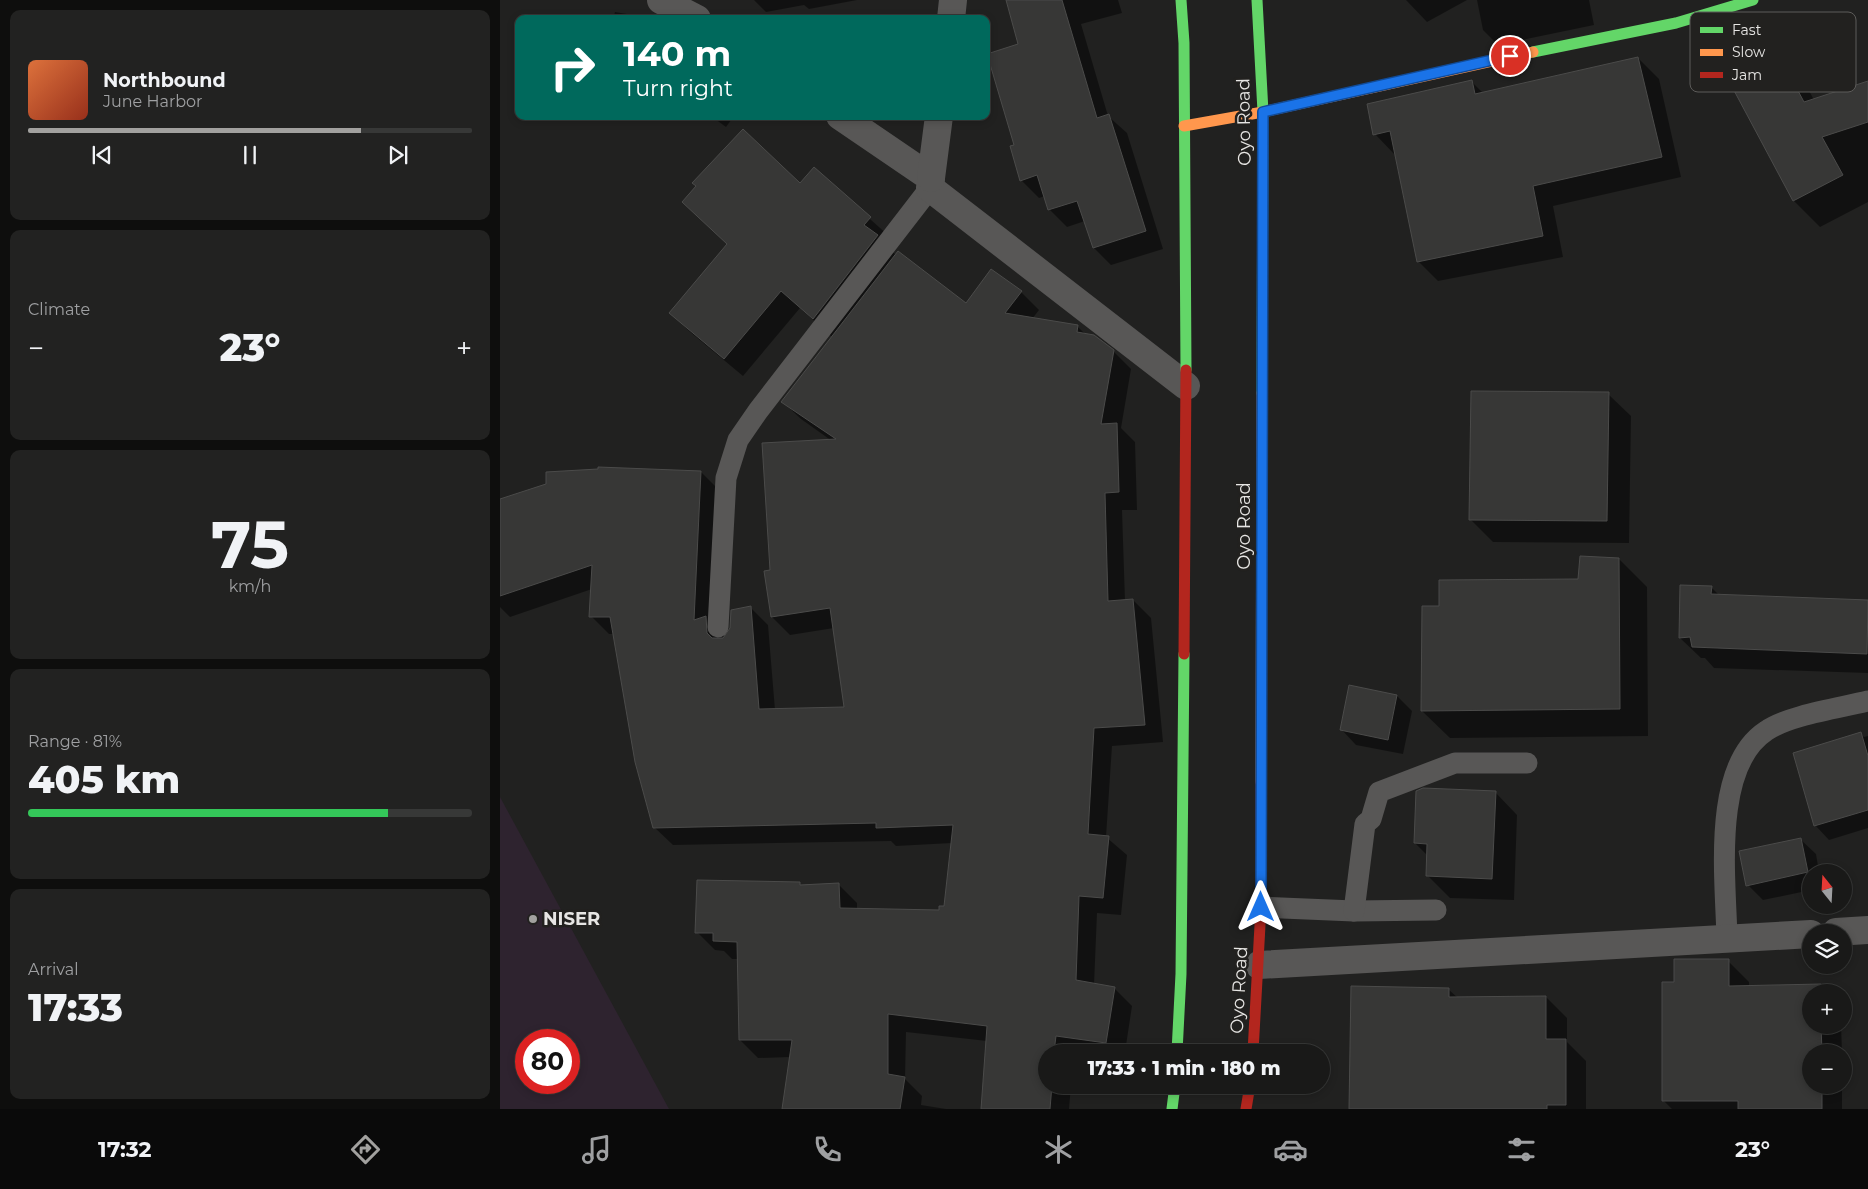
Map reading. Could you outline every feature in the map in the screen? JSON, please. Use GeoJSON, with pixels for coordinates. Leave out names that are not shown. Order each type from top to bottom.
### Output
{"type":"FeatureCollection","features":[{"type":"Feature","properties":{"kind":"main road"},"geometry":{"type":"LineString","coordinates":[[1177,1044],[1181,974],[1186,386],[1182,0]]}},
{"type":"Feature","properties":{"kind":"main road","name":"Oyo Road"},"geometry":{"type":"LineString","coordinates":[[1254,1044],[1261,907],[1263,112],[1257,0]]}},
{"type":"Feature","properties":{"kind":"main road"},"geometry":{"type":"LineString","coordinates":[[1713,12],[1753,0]]}},
{"type":"Feature","properties":{"kind":"main road"},"geometry":{"type":"LineString","coordinates":[[1184,126],[1263,112],[1492,60],[1690,19]]}},
{"type":"Feature","properties":{"kind":"main road"},"geometry":{"type":"LineString","coordinates":[[1172,1109],[1174,1094]]}},
{"type":"Feature","properties":{"kind":"main road"},"geometry":{"type":"LineString","coordinates":[[1246,1109],[1248,1094]]}},
{"type":"Feature","properties":{"kind":"street"},"geometry":{"type":"LineString","coordinates":[[661,0],[689,15]]}},
{"type":"Feature","properties":{"kind":"street"},"geometry":{"type":"LineString","coordinates":[[951,15],[953,0]]}},
{"type":"Feature","properties":{"kind":"street"},"geometry":{"type":"LineString","coordinates":[[845,120],[930,183],[1186,386]]}},
{"type":"Feature","properties":{"kind":"street"},"geometry":{"type":"LineString","coordinates":[[930,183],[938,120]]}},
{"type":"Feature","properties":{"kind":"street"},"geometry":{"type":"LineString","coordinates":[[1852,931],[1868,930]]}},
{"type":"Feature","properties":{"kind":"street"},"geometry":{"type":"LineString","coordinates":[[1259,965],[1802,935]]}},
{"type":"Feature","properties":{"kind":"lane"},"geometry":{"type":"LineString","coordinates":[[718,627],[726,478],[738,440],[930,183]]}},
{"type":"Feature","properties":{"kind":"lane"},"geometry":{"type":"LineString","coordinates":[[1727,940],[1726,840],[1730,792],[1737,765],[1747,747],[1766,730],[1786,721],[1868,701]]}},
{"type":"Feature","properties":{"kind":"lane"},"geometry":{"type":"LineString","coordinates":[[1354,911],[1365,824],[1371,819],[1379,792],[1455,763],[1527,763]]}},
{"type":"Feature","properties":{"kind":"lane"},"geometry":{"type":"LineString","coordinates":[[1261,907],[1354,911],[1436,910]]}},
{"type":"Feature","properties":{"kind":"shaded area","name":"NISER"},"geometry":{"type":"Polygon","coordinates":[[[500,797],[669,1109],[500,1109],[500,797]]]}},
{"type":"Feature","properties":{"kind":"building"},"geometry":{"type":"Polygon","coordinates":[[[1006,0],[1062,0],[1097,118],[1109,114],[1146,231],[1093,248],[1077,201],[1048,210],[1037,175],[1020,181],[1010,146],[1014,145],[990,64],[990,53],[1018,44],[1006,0]]]}},
{"type":"Feature","properties":{"kind":"building"},"geometry":{"type":"Polygon","coordinates":[[[1638,57],[1662,157],[1533,186],[1543,236],[1417,262],[1390,131],[1373,135],[1367,104],[1472,80],[1475,94],[1638,57]]]}},
{"type":"Feature","properties":{"kind":"building"},"geometry":{"type":"Polygon","coordinates":[[[1868,81],[1868,122],[1822,137],[1843,175],[1793,201],[1735,92],[1799,92],[1804,102],[1834,92],[1856,92],[1856,85],[1868,81]]]}},
{"type":"Feature","properties":{"kind":"building"},"geometry":{"type":"Polygon","coordinates":[[[743,129],[800,183],[814,167],[871,217],[864,225],[878,235],[813,319],[781,291],[724,359],[669,313],[727,244],[682,202],[696,186],[692,183],[743,129]]]}},
{"type":"Feature","properties":{"kind":"building"},"geometry":{"type":"Polygon","coordinates":[[[898,251],[966,303],[991,269],[1022,291],[1005,313],[1078,325],[1077,332],[1094,335],[1114,350],[1101,424],[1117,423],[1119,492],[1105,493],[1108,601],[1133,599],[1145,725],[1094,728],[1088,834],[1109,836],[1103,898],[1079,896],[1076,980],[1115,987],[1106,1043],[1056,1036],[1055,1044],[1038,1044],[1038,1094],[1051,1094],[1050,1109],[981,1109],[987,1026],[888,1014],[888,1074],[905,1077],[900,1109],[782,1109],[792,1040],[739,1040],[737,942],[713,941],[713,933],[695,933],[697,880],[800,882],[800,885],[839,883],[840,908],[939,910],[939,906],[944,906],[953,825],[876,828],[876,823],[653,828],[635,762],[610,617],[589,617],[592,565],[500,596],[500,499],[546,484],[546,472],[598,469],[598,467],[701,471],[694,620],[706,616],[707,633],[712,638],[723,638],[730,628],[731,610],[751,606],[759,709],[844,707],[830,608],[771,617],[764,571],[770,570],[762,443],[836,439],[781,402],[898,251]]]}},
{"type":"Feature","properties":{"kind":"building"},"geometry":{"type":"Polygon","coordinates":[[[1471,391],[1609,392],[1607,521],[1469,520],[1471,391]]]}},
{"type":"Feature","properties":{"kind":"building"},"geometry":{"type":"Polygon","coordinates":[[[1580,556],[1619,558],[1620,709],[1421,711],[1422,606],[1439,606],[1439,580],[1578,579],[1580,556]]]}},
{"type":"Feature","properties":{"kind":"building"},"geometry":{"type":"Polygon","coordinates":[[[1680,585],[1712,586],[1711,594],[1868,600],[1867,654],[1692,647],[1690,637],[1679,638],[1680,585]]]}},
{"type":"Feature","properties":{"kind":"building"},"geometry":{"type":"Polygon","coordinates":[[[1349,685],[1397,695],[1388,740],[1340,730],[1349,685]]]}},
{"type":"Feature","properties":{"kind":"building"},"geometry":{"type":"Polygon","coordinates":[[[1861,732],[1868,756],[1868,810],[1814,826],[1793,753],[1861,732]]]}},
{"type":"Feature","properties":{"kind":"building"},"geometry":{"type":"Polygon","coordinates":[[[1423,788],[1496,791],[1492,879],[1426,876],[1427,844],[1414,843],[1416,791],[1423,788]]]}},
{"type":"Feature","properties":{"kind":"building"},"geometry":{"type":"Polygon","coordinates":[[[1801,838],[1806,864],[1802,864],[1802,873],[1746,886],[1739,851],[1801,838]]]}},
{"type":"Feature","properties":{"kind":"building"},"geometry":{"type":"Polygon","coordinates":[[[1674,959],[1729,959],[1729,986],[1802,984],[1802,1034],[1821,1034],[1822,1044],[1802,1044],[1802,1094],[1822,1094],[1822,1109],[1738,1109],[1738,1101],[1662,1101],[1662,982],[1674,982],[1674,959]]]}},
{"type":"Feature","properties":{"kind":"building"},"geometry":{"type":"Polygon","coordinates":[[[1351,986],[1449,988],[1449,997],[1546,996],[1546,1039],[1566,1039],[1566,1105],[1547,1105],[1547,1109],[1349,1109],[1351,986]]]}},
{"type":"Feature","properties":{"kind":"traffic: fast"},"geometry":{"type":"LineString","coordinates":[[1181,0],[1184,43],[1186,370]]}},
{"type":"Feature","properties":{"kind":"traffic: fast"},"geometry":{"type":"LineString","coordinates":[[1257,0],[1263,112],[1262,393]]}},
{"type":"Feature","properties":{"kind":"traffic: fast"},"geometry":{"type":"LineString","coordinates":[[1713,12],[1753,0]]}},
{"type":"Feature","properties":{"kind":"traffic: fast"},"geometry":{"type":"LineString","coordinates":[[1533,52],[1690,19]]}},
{"type":"Feature","properties":{"kind":"traffic: fast"},"geometry":{"type":"LineString","coordinates":[[1177,1044],[1181,974],[1184,654]]}},
{"type":"Feature","properties":{"kind":"traffic: fast"},"geometry":{"type":"LineString","coordinates":[[1172,1109],[1174,1094]]}},
{"type":"Feature","properties":{"kind":"traffic: slow"},"geometry":{"type":"LineString","coordinates":[[1184,126],[1263,112],[1533,52]]}},
{"type":"Feature","properties":{"kind":"traffic: slow"},"geometry":{"type":"LineString","coordinates":[[1261,782],[1262,393]]}},
{"type":"Feature","properties":{"kind":"traffic: jam"},"geometry":{"type":"LineString","coordinates":[[1184,654],[1186,370]]}},
{"type":"Feature","properties":{"kind":"traffic: jam"},"geometry":{"type":"LineString","coordinates":[[1253,1044],[1261,907],[1261,782]]}},
{"type":"Feature","properties":{"kind":"traffic: jam"},"geometry":{"type":"LineString","coordinates":[[1246,1109],[1248,1094]]}},
{"type":"Feature","properties":{"kind":"place","name":"NISER"},"geometry":{"type":"Point","coordinates":[533,919]}},
{"type":"Feature","properties":{"kind":"route"},"geometry":{"type":"LineString","coordinates":[[1261,907],[1263,112],[1510,56]]}}]}
